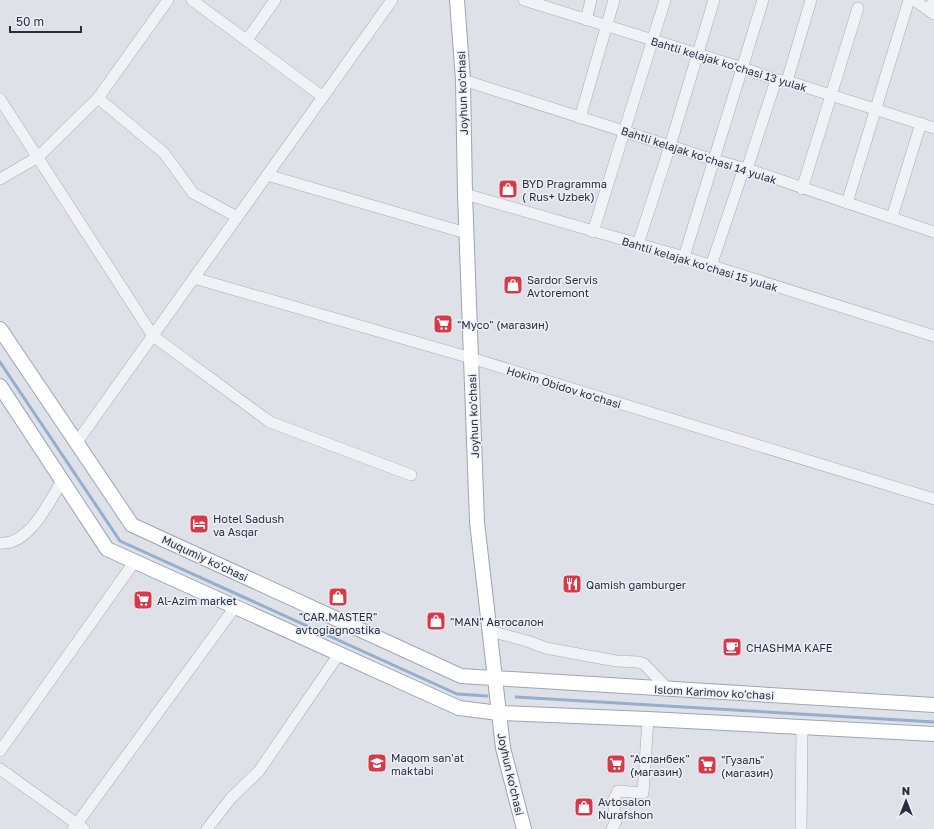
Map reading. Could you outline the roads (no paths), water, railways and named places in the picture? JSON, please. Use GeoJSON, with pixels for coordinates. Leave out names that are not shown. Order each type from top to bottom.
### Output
{"type":"FeatureCollection","features":[{"type":"Feature","properties":{"kind":"main road","name":"Joyhun ko'chasi"},"geometry":{"type":"LineString","coordinates":[[457,0],[463,80],[466,234],[477,522],[503,748],[524,829]]}},
{"type":"Feature","properties":{"kind":"main road","name":"Muqumiy ko'chasi"},"geometry":{"type":"LineString","coordinates":[[0,329],[132,525],[461,676],[495,679]]}},
{"type":"Feature","properties":{"kind":"main road"},"geometry":{"type":"LineString","coordinates":[[0,386],[107,549],[459,708],[499,713],[934,734]]}},
{"type":"Feature","properties":{"kind":"main road","name":"Islom Karimov ko'chasi"},"geometry":{"type":"LineString","coordinates":[[495,679],[934,705]]}},
{"type":"Feature","properties":{"kind":"street"},"geometry":{"type":"LineString","coordinates":[[0,179],[38,157],[98,98],[168,0]]}},
{"type":"Feature","properties":{"kind":"street"},"geometry":{"type":"LineString","coordinates":[[192,0],[323,97]]}},
{"type":"Feature","properties":{"kind":"street"},"geometry":{"type":"LineString","coordinates":[[246,40],[275,0]]}},
{"type":"Feature","properties":{"kind":"street"},"geometry":{"type":"LineString","coordinates":[[77,442],[392,0]]}},
{"type":"Feature","properties":{"kind":"street","name":"Bahtli kelajak ko'chasi 13 yulak"},"geometry":{"type":"LineString","coordinates":[[524,0],[743,68],[776,80],[787,81],[934,128]]}},
{"type":"Feature","properties":{"kind":"street"},"geometry":{"type":"LineString","coordinates":[[586,20],[591,0]]}},
{"type":"Feature","properties":{"kind":"street"},"geometry":{"type":"LineString","coordinates":[[580,118],[614,0]]}},
{"type":"Feature","properties":{"kind":"street"},"geometry":{"type":"LineString","coordinates":[[594,232],[665,0]]}},
{"type":"Feature","properties":{"kind":"street"},"geometry":{"type":"LineString","coordinates":[[638,244],[670,146],[714,0]]}},
{"type":"Feature","properties":{"kind":"street"},"geometry":{"type":"LineString","coordinates":[[684,257],[763,0]]}},
{"type":"Feature","properties":{"kind":"street"},"geometry":{"type":"LineString","coordinates":[[787,81],[811,0]]}},
{"type":"Feature","properties":{"kind":"street"},"geometry":{"type":"LineString","coordinates":[[847,203],[909,0]]}},
{"type":"Feature","properties":{"kind":"street"},"geometry":{"type":"LineString","coordinates":[[914,0],[932,8]]}},
{"type":"Feature","properties":{"kind":"street"},"geometry":{"type":"LineString","coordinates":[[802,189],[858,8]]}},
{"type":"Feature","properties":{"kind":"street","name":"Bahtli kelajak ko'chasi 14 yulak"},"geometry":{"type":"LineString","coordinates":[[463,80],[624,132],[746,169],[934,232]]}},
{"type":"Feature","properties":{"kind":"street"},"geometry":{"type":"LineString","coordinates":[[711,266],[776,80]]}},
{"type":"Feature","properties":{"kind":"street"},"geometry":{"type":"LineString","coordinates":[[98,98],[164,154],[193,193],[237,217]]}},
{"type":"Feature","properties":{"kind":"street"},"geometry":{"type":"LineString","coordinates":[[0,99],[152,336],[270,422],[411,475]]}},
{"type":"Feature","properties":{"kind":"street"},"geometry":{"type":"LineString","coordinates":[[892,217],[920,124]]}},
{"type":"Feature","properties":{"kind":"street"},"geometry":{"type":"LineString","coordinates":[[267,175],[466,234]]}},
{"type":"Feature","properties":{"kind":"street","name":"Bahtli kelajak ko'chasi 15 yulak"},"geometry":{"type":"LineString","coordinates":[[465,194],[684,257],[934,336]]}},
{"type":"Feature","properties":{"kind":"street","name":"Hokim Obidov ko'chasi"},"geometry":{"type":"LineString","coordinates":[[194,278],[471,358],[934,499]]}},
{"type":"Feature","properties":{"kind":"street"},"geometry":{"type":"LineString","coordinates":[[0,543],[5,544],[25,536],[36,524],[62,481]]}},
{"type":"Feature","properties":{"kind":"street"},"geometry":{"type":"LineString","coordinates":[[0,751],[135,561]]}},
{"type":"Feature","properties":{"kind":"street"},"geometry":{"type":"LineString","coordinates":[[0,769],[78,827],[235,607]]}},
{"type":"Feature","properties":{"kind":"street"},"geometry":{"type":"LineString","coordinates":[[490,631],[546,648],[616,661],[638,662],[644,664],[668,689]]}},
{"type":"Feature","properties":{"kind":"street"},"geometry":{"type":"LineString","coordinates":[[207,829],[231,798],[259,771],[338,654]]}},
{"type":"Feature","properties":{"kind":"street"},"geometry":{"type":"LineString","coordinates":[[612,829],[616,821],[613,801],[618,791],[643,793],[648,719]]}},
{"type":"Feature","properties":{"kind":"street"},"geometry":{"type":"LineString","coordinates":[[801,829],[802,727]]}},
{"type":"Feature","properties":{"kind":"waterway"},"geometry":{"type":"LineString","coordinates":[[0,362],[120,541],[457,694],[487,696]]}},
{"type":"Feature","properties":{"kind":"waterway"},"geometry":{"type":"LineString","coordinates":[[516,697],[934,722]]}},
{"type":"Feature","properties":{"kind":"place","name":"BYD Pragramma ( Rus+ Uzbek)"},"geometry":{"type":"Point","coordinates":[508,189]}},
{"type":"Feature","properties":{"kind":"place","name":"Sardor Servis Avtoremont"},"geometry":{"type":"Point","coordinates":[513,285]}},
{"type":"Feature","properties":{"kind":"place","name":"\"Мусо\" (магазин)"},"geometry":{"type":"Point","coordinates":[443,324]}},
{"type":"Feature","properties":{"kind":"place","name":"Hotel Sadush va Asqar"},"geometry":{"type":"Point","coordinates":[199,524]}},
{"type":"Feature","properties":{"kind":"place","name":"Qamish gamburger"},"geometry":{"type":"Point","coordinates":[572,584]}},
{"type":"Feature","properties":{"kind":"place","name":"\"CAR.MASTER\" avtogiagnostika"},"geometry":{"type":"Point","coordinates":[338,597]}},
{"type":"Feature","properties":{"kind":"place","name":"Al-Azim market"},"geometry":{"type":"Point","coordinates":[143,600]}},
{"type":"Feature","properties":{"kind":"place","name":"\"MAN\" Автосалон"},"geometry":{"type":"Point","coordinates":[436,621]}},
{"type":"Feature","properties":{"kind":"place","name":"CHASHMA KAFE"},"geometry":{"type":"Point","coordinates":[732,647]}},
{"type":"Feature","properties":{"kind":"place","name":"Maqom san'at maktabi"},"geometry":{"type":"Point","coordinates":[377,763]}},
{"type":"Feature","properties":{"kind":"place","name":"\"Асланбек\" (магазин)"},"geometry":{"type":"Point","coordinates":[616,764]}},
{"type":"Feature","properties":{"kind":"place","name":"\"Гузаль\" (магазин)"},"geometry":{"type":"Point","coordinates":[707,765]}},
{"type":"Feature","properties":{"kind":"place","name":"Avtosalon Nurafshon"},"geometry":{"type":"Point","coordinates":[584,807]}}]}
